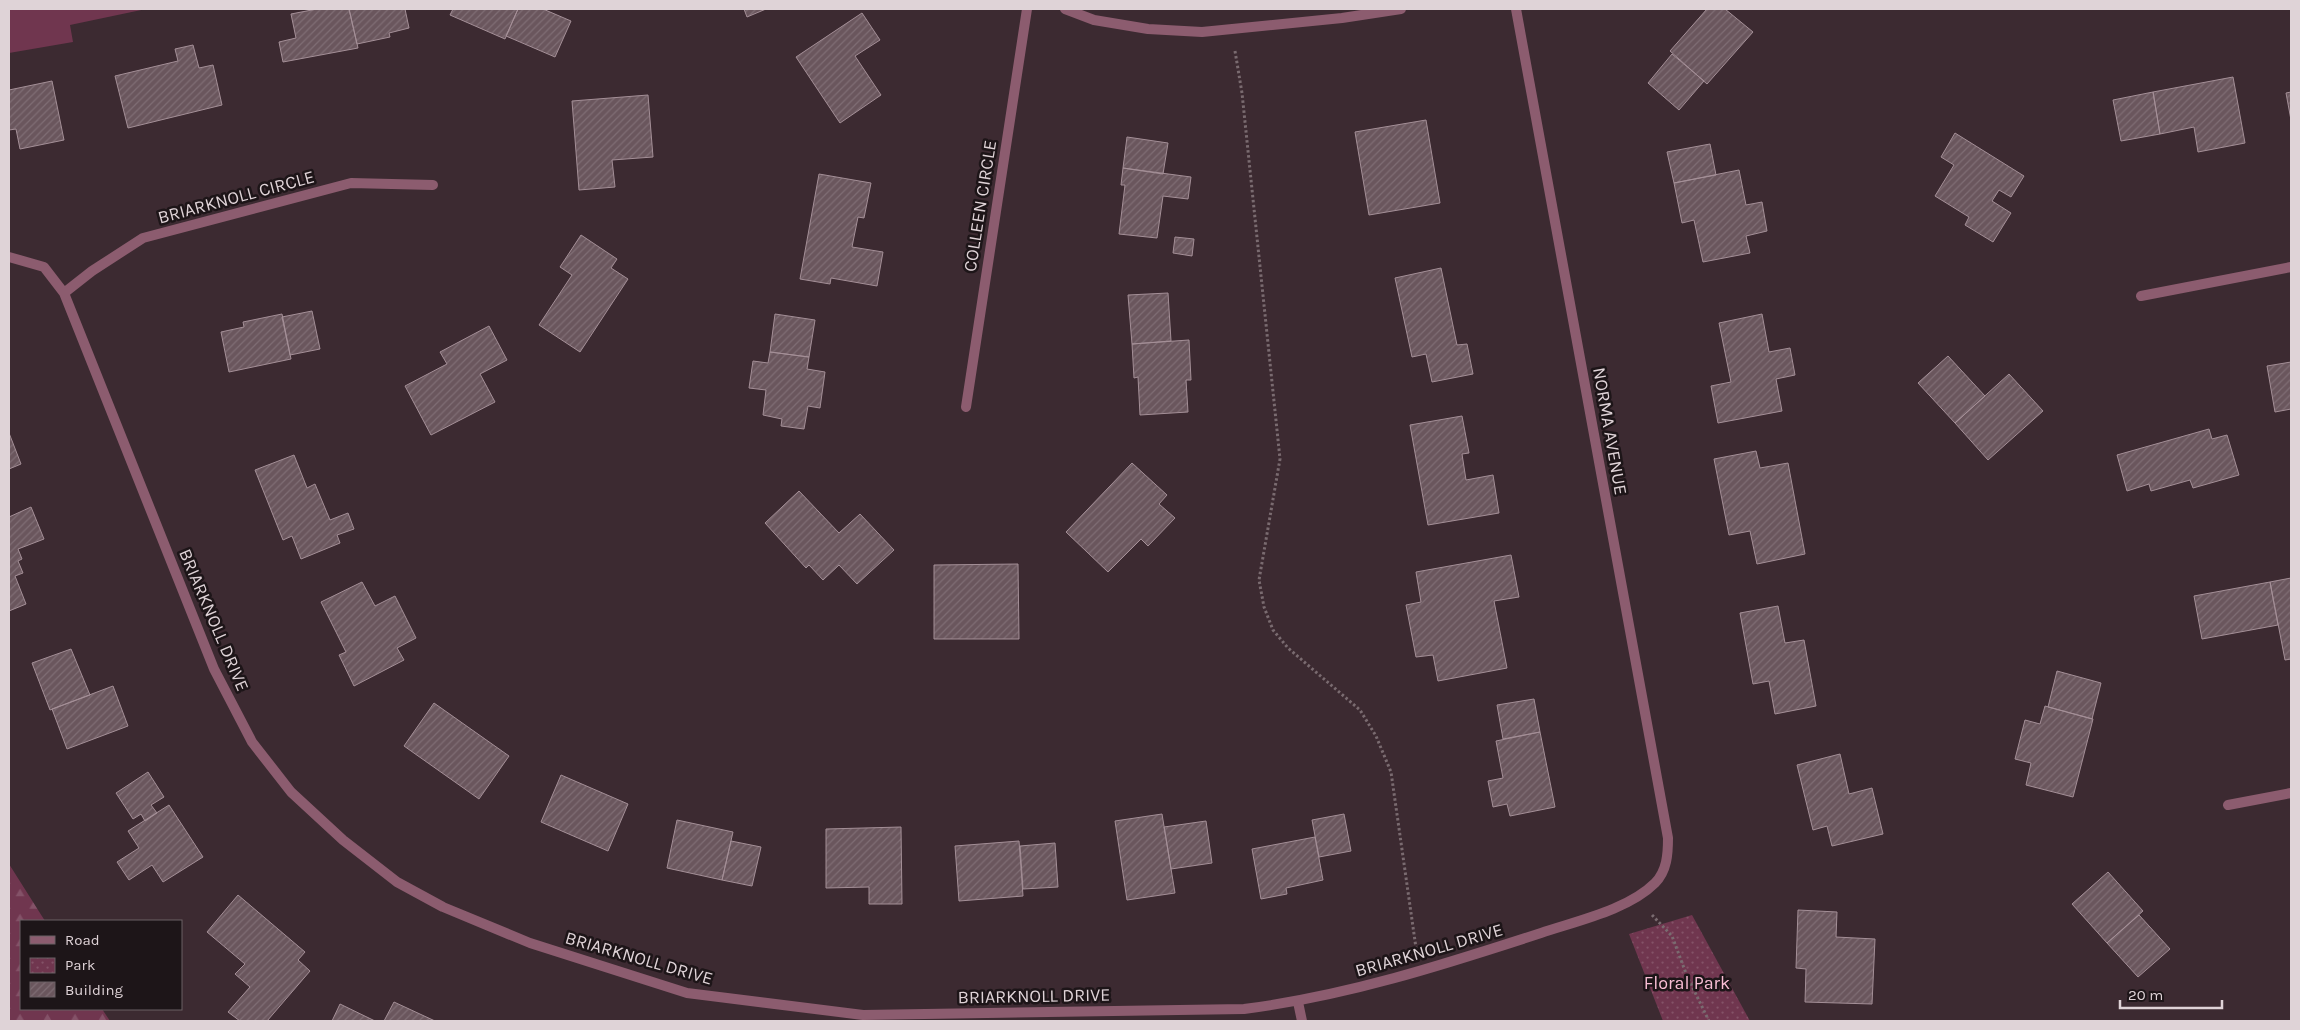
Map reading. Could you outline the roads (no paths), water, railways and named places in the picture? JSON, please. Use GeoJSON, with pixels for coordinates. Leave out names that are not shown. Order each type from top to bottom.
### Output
{"type":"FeatureCollection","features":[{"type":"Feature","properties":{"kind":"street","name":"COLLEEN CIRCLE"},"geometry":{"type":"LineString","coordinates":[[966,407],[1027,9]]}},
{"type":"Feature","properties":{"kind":"street"},"geometry":{"type":"LineString","coordinates":[[1065,9],[1094,20],[1148,30],[1202,32],[1342,18],[1401,9]]}},
{"type":"Feature","properties":{"kind":"street","name":"NORMA AVENUE"},"geometry":{"type":"LineString","coordinates":[[1516,9],[1668,838],[1668,859]]}},
{"type":"Feature","properties":{"kind":"street","name":"BRIARKNOLL CIRCLE"},"geometry":{"type":"LineString","coordinates":[[64,292],[92,271],[143,238],[351,182],[433,185]]}},
{"type":"Feature","properties":{"kind":"street","name":"BRIARKNOLL DRIVE"},"geometry":{"type":"LineString","coordinates":[[9,256],[44,267],[64,292],[214,669],[252,742],[291,792],[343,840],[397,882],[444,907],[530,943],[687,993],[769,1005],[863,1015],[1244,1009],[1298,1002],[1419,973],[1606,912],[1636,897],[1656,883],[1668,859]]}},
{"type":"Feature","properties":{"kind":"street"},"geometry":{"type":"LineString","coordinates":[[2141,296],[2291,267]]}},
{"type":"Feature","properties":{"kind":"street"},"geometry":{"type":"LineString","coordinates":[[2228,805],[2291,792]]}},
{"type":"Feature","properties":{"kind":"street"},"geometry":{"type":"LineString","coordinates":[[1298,1002],[1302,1021]]}},
{"type":"Feature","properties":{"kind":"park label","name":"Floral Park"},"geometry":{"type":"Point","coordinates":[1687,983]}}]}
